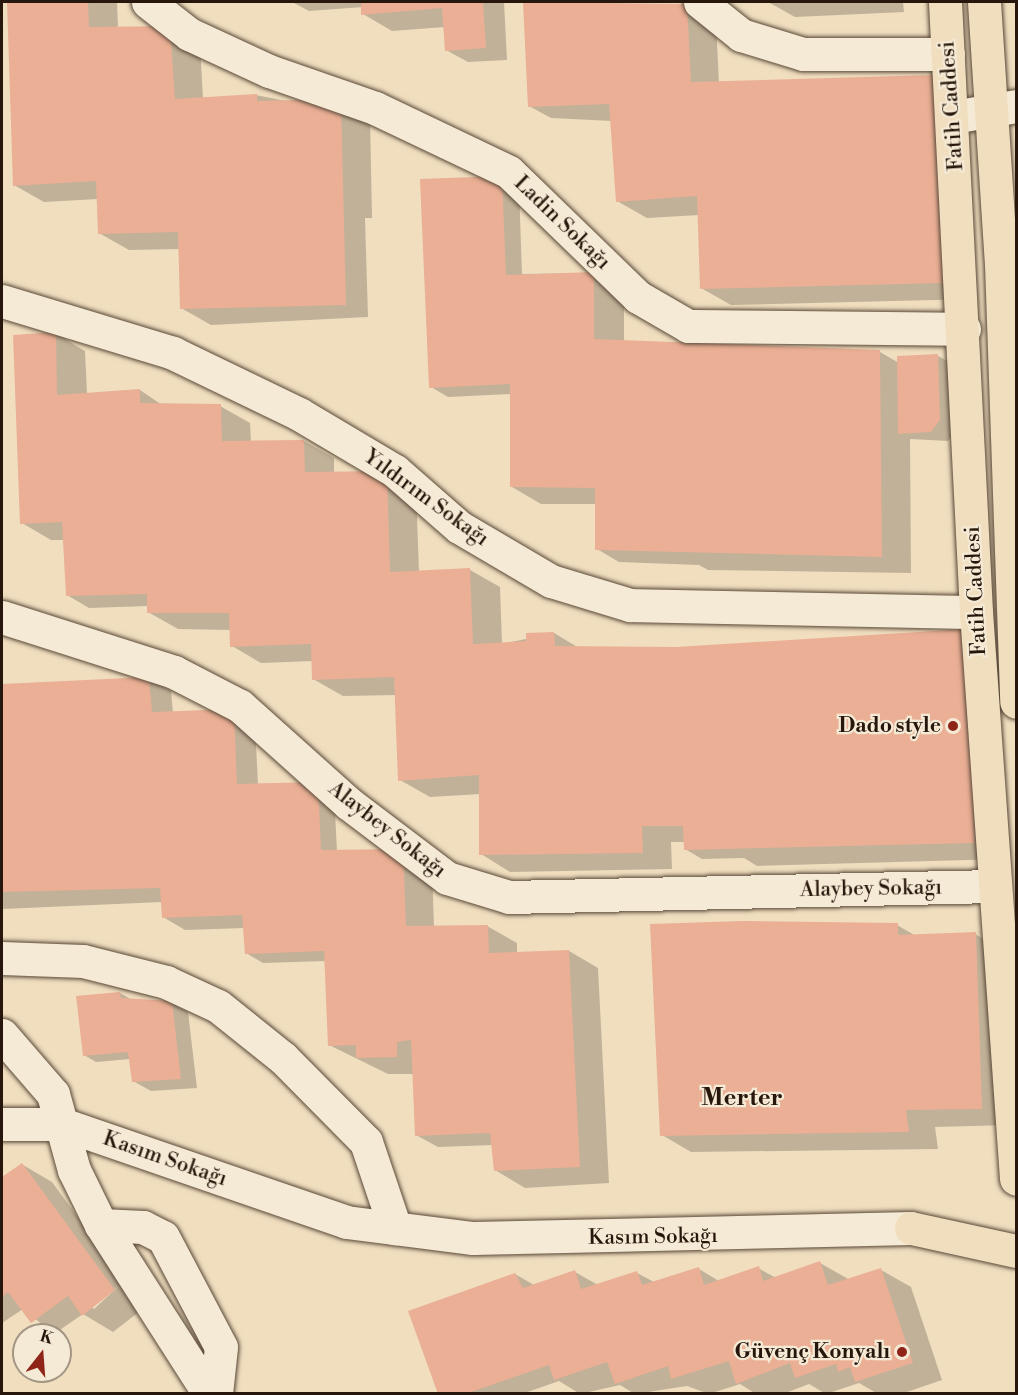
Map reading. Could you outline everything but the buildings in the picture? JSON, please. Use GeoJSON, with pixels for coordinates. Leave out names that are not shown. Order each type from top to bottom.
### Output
{"type":"FeatureCollection","features":[{"type":"Feature","properties":{"kind":"main road","name":"Fatih Caddesi"},"geometry":{"type":"LineString","coordinates":[[945,2],[964,329],[976,612],[1017,1179]]}},
{"type":"Feature","properties":{"kind":"main road","name":"Fatih Caddesi"},"geometry":{"type":"LineString","coordinates":[[984,2],[1004,108],[1017,702]]}},
{"type":"Feature","properties":{"kind":"main road"},"geometry":{"type":"LineString","coordinates":[[911,1228],[1017,1228]]}},
{"type":"Feature","properties":{"kind":"main road"},"geometry":{"type":"LineString","coordinates":[[911,1228],[1017,1251]]}},
{"type":"Feature","properties":{"kind":"street","name":"Ladin Sokağı"},"geometry":{"type":"LineString","coordinates":[[148,2],[189,34],[259,67],[375,108],[509,172],[638,297],[688,326],[964,329]]}},
{"type":"Feature","properties":{"kind":"street"},"geometry":{"type":"LineString","coordinates":[[700,2],[741,35],[803,54],[948,54]]}},
{"type":"Feature","properties":{"kind":"street"},"geometry":{"type":"LineString","coordinates":[[953,117],[1004,108]]}},
{"type":"Feature","properties":{"kind":"street","name":"Yıldırım Sokağı"},"geometry":{"type":"LineString","coordinates":[[2,301],[173,353],[300,414],[395,471],[459,526],[551,581],[630,605],[976,612]]}},
{"type":"Feature","properties":{"kind":"street","name":"Alaybey Sokağı"},"geometry":{"type":"LineString","coordinates":[[2,617],[174,672],[240,706],[348,803],[447,878],[509,897],[995,886]]}},
{"type":"Feature","properties":{"kind":"street"},"geometry":{"type":"LineString","coordinates":[[984,717],[1017,711]]}},
{"type":"Feature","properties":{"kind":"street"},"geometry":{"type":"LineString","coordinates":[[2,958],[83,961],[166,982],[218,1006],[284,1058],[366,1142],[395,1228]]}},
{"type":"Feature","properties":{"kind":"street"},"geometry":{"type":"LineString","coordinates":[[2,1035],[53,1094],[74,1170],[101,1225],[209,1394]]}},
{"type":"Feature","properties":{"kind":"street","name":"Kasım Sokağı"},"geometry":{"type":"LineString","coordinates":[[2,1124],[62,1124],[346,1221],[473,1238],[585,1239],[911,1228]]}},
{"type":"Feature","properties":{"kind":"street"},"geometry":{"type":"LineString","coordinates":[[101,1225],[143,1227],[163,1237],[221,1347],[216,1394]]}},
{"type":"Feature","properties":{"kind":"place","name":"Dado style"},"geometry":{"type":"Point","coordinates":[953,726]}},
{"type":"Feature","properties":{"kind":"place","name":"Güvenç Konyalı"},"geometry":{"type":"Point","coordinates":[902,1352]}},
{"type":"Feature","properties":{"kind":"district","name":"Merter"},"geometry":{"type":"Point","coordinates":[742,1099]}}]}
